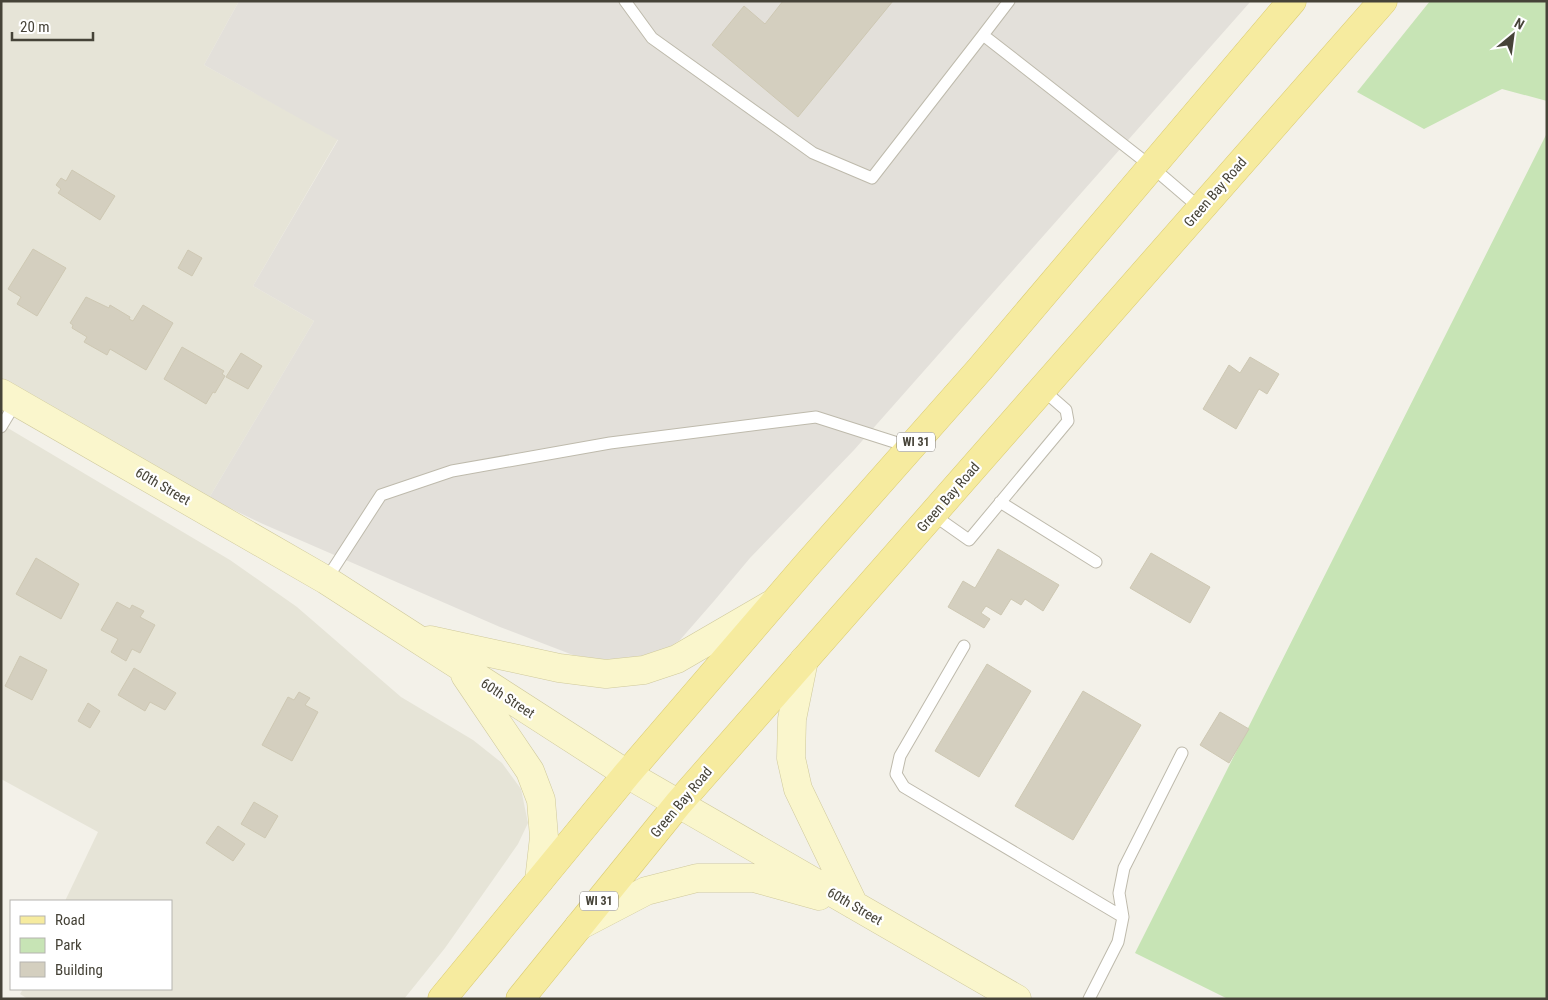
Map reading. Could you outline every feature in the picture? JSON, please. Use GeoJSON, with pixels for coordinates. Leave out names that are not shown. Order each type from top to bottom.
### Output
{"type":"FeatureCollection","features":[{"type":"Feature","properties":{"kind":"main road","name":"WI 31"},"geometry":{"type":"LineString","coordinates":[[442,999],[627,774],[980,369],[1292,1]]}},
{"type":"Feature","properties":{"kind":"main road","name":"Green Bay Road"},"geometry":{"type":"LineString","coordinates":[[520,999],[678,804],[1383,1]]}},
{"type":"Feature","properties":{"kind":"street","name":"60th Street"},"geometry":{"type":"LineString","coordinates":[[9,397],[326,580],[627,774],[1017,999]]}},
{"type":"Feature","properties":{"kind":"street"},"geometry":{"type":"LineString","coordinates":[[415,637],[559,668],[606,674],[644,670],[677,659],[776,602]]}},
{"type":"Feature","properties":{"kind":"street"},"geometry":{"type":"LineString","coordinates":[[804,660],[792,719],[791,758],[798,789],[854,905]]}},
{"type":"Feature","properties":{"kind":"street"},"geometry":{"type":"LineString","coordinates":[[458,665],[530,772],[541,800],[544,837],[539,881]]}},
{"type":"Feature","properties":{"kind":"street"},"geometry":{"type":"LineString","coordinates":[[579,926],[646,891],[697,878],[754,878],[854,905]]}},
{"type":"Feature","properties":{"kind":"lane"},"geometry":{"type":"LineString","coordinates":[[625,1],[652,38],[668,50],[813,153],[872,178],[1009,1]]}},
{"type":"Feature","properties":{"kind":"lane"},"geometry":{"type":"LineString","coordinates":[[982,35],[1152,167],[1201,209]]}},
{"type":"Feature","properties":{"kind":"lane"},"geometry":{"type":"LineString","coordinates":[[932,514],[969,540],[1068,421],[1066,410],[1042,388]]}},
{"type":"Feature","properties":{"kind":"lane"},"geometry":{"type":"LineString","coordinates":[[1,427],[9,397]]}},
{"type":"Feature","properties":{"kind":"lane"},"geometry":{"type":"LineString","coordinates":[[326,580],[381,495],[452,471],[610,443],[816,417],[911,448]]}},
{"type":"Feature","properties":{"kind":"lane"},"geometry":{"type":"LineString","coordinates":[[1000,502],[1096,562]]}},
{"type":"Feature","properties":{"kind":"lane"},"geometry":{"type":"LineString","coordinates":[[964,646],[900,756],[896,774],[904,787],[1122,917]]}},
{"type":"Feature","properties":{"kind":"lane"},"geometry":{"type":"LineString","coordinates":[[1089,999],[1118,942],[1122,917],[1119,893],[1124,868],[1182,752]]}},
{"type":"Feature","properties":{"kind":"shaded area"},"geometry":{"type":"Polygon","coordinates":[[[1,1],[239,1],[204,65],[338,139],[253,286],[314,321],[209,498],[1,379],[1,1]]]}},
{"type":"Feature","properties":{"kind":"shaded area"},"geometry":{"type":"Polygon","coordinates":[[[239,1],[1251,1],[854,450],[750,558],[680,640],[656,656],[617,662],[573,655],[500,627],[263,524],[209,498],[314,321],[253,286],[338,140],[204,65],[239,1]]]}},
{"type":"Feature","properties":{"kind":"shaded area"},"geometry":{"type":"Polygon","coordinates":[[[1,424],[230,560],[297,607],[401,697],[473,740],[502,763],[521,789],[528,823],[518,844],[445,948],[404,999],[28,999],[20,994],[22,990],[172,990],[172,900],[65,900],[98,832],[1,779],[1,424]]]}},
{"type":"Feature","properties":{"kind":"green space"},"geometry":{"type":"Polygon","coordinates":[[[1430,1],[1547,1],[1547,101],[1502,89],[1424,129],[1357,92],[1430,1]]]}},
{"type":"Feature","properties":{"kind":"green space"},"geometry":{"type":"Polygon","coordinates":[[[1547,133],[1547,999],[1228,999],[1135,953],[1547,133]]]}},
{"type":"Feature","properties":{"kind":"building"},"geometry":{"type":"Polygon","coordinates":[[[783,1],[893,1],[798,117],[712,45],[744,6],[765,24],[783,1]]]}},
{"type":"Feature","properties":{"kind":"building"},"geometry":{"type":"Polygon","coordinates":[[[72,170],[115,196],[100,220],[58,193],[61,189],[56,185],[61,178],[66,181],[72,170]]]}},
{"type":"Feature","properties":{"kind":"building"},"geometry":{"type":"Polygon","coordinates":[[[33,249],[66,268],[37,316],[17,304],[21,297],[8,289],[33,249]]]}},
{"type":"Feature","properties":{"kind":"building"},"geometry":{"type":"Polygon","coordinates":[[[188,250],[202,258],[192,276],[178,268],[188,250]]]}},
{"type":"Feature","properties":{"kind":"building"},"geometry":{"type":"Polygon","coordinates":[[[86,297],[109,308],[110,305],[130,317],[129,319],[133,321],[143,305],[173,323],[146,370],[110,349],[107,355],[84,342],[87,337],[72,328],[73,325],[70,323],[86,297]]]}},
{"type":"Feature","properties":{"kind":"building"},"geometry":{"type":"Polygon","coordinates":[[[182,347],[224,371],[222,374],[225,376],[206,404],[164,379],[182,347]]]}},
{"type":"Feature","properties":{"kind":"building"},"geometry":{"type":"Polygon","coordinates":[[[241,353],[262,366],[248,389],[226,377],[241,353]]]}},
{"type":"Feature","properties":{"kind":"building"},"geometry":{"type":"Polygon","coordinates":[[[1250,357],[1279,374],[1267,394],[1259,389],[1236,429],[1203,409],[1229,365],[1240,373],[1250,357]]]}},
{"type":"Feature","properties":{"kind":"building"},"geometry":{"type":"Polygon","coordinates":[[[998,549],[1059,585],[1043,611],[1025,599],[1021,605],[1011,599],[1001,615],[986,606],[981,613],[990,619],[984,628],[948,607],[963,581],[975,588],[998,549]]]}},
{"type":"Feature","properties":{"kind":"building"},"geometry":{"type":"Polygon","coordinates":[[[1151,553],[1210,587],[1190,623],[1130,588],[1151,553]]]}},
{"type":"Feature","properties":{"kind":"building"},"geometry":{"type":"Polygon","coordinates":[[[36,558],[79,584],[61,619],[16,594],[36,558]]]}},
{"type":"Feature","properties":{"kind":"building"},"geometry":{"type":"Polygon","coordinates":[[[117,602],[130,609],[132,605],[144,611],[140,617],[155,625],[140,653],[132,649],[126,661],[111,652],[118,639],[101,630],[117,602]]]}},
{"type":"Feature","properties":{"kind":"building"},"geometry":{"type":"Polygon","coordinates":[[[20,656],[47,670],[32,700],[5,686],[20,656]]]}},
{"type":"Feature","properties":{"kind":"building"},"geometry":{"type":"Polygon","coordinates":[[[987,664],[1031,691],[979,777],[935,751],[987,664]]]}},
{"type":"Feature","properties":{"kind":"building"},"geometry":{"type":"Polygon","coordinates":[[[134,668],[176,693],[165,710],[150,702],[145,711],[118,695],[134,668]]]}},
{"type":"Feature","properties":{"kind":"building"},"geometry":{"type":"Polygon","coordinates":[[[1083,691],[1141,725],[1073,840],[1015,806],[1083,691]]]}},
{"type":"Feature","properties":{"kind":"building"},"geometry":{"type":"Polygon","coordinates":[[[299,692],[310,698],[305,705],[318,712],[292,761],[262,745],[288,697],[294,700],[299,692]]]}},
{"type":"Feature","properties":{"kind":"building"},"geometry":{"type":"Polygon","coordinates":[[[88,703],[100,711],[90,728],[78,721],[88,703]]]}},
{"type":"Feature","properties":{"kind":"building"},"geometry":{"type":"Polygon","coordinates":[[[1220,712],[1249,729],[1229,763],[1200,745],[1220,712]]]}},
{"type":"Feature","properties":{"kind":"building"},"geometry":{"type":"Polygon","coordinates":[[[254,802],[278,816],[265,838],[241,824],[254,802]]]}},
{"type":"Feature","properties":{"kind":"building"},"geometry":{"type":"Polygon","coordinates":[[[218,826],[245,844],[233,861],[206,843],[218,826]]]}}]}
